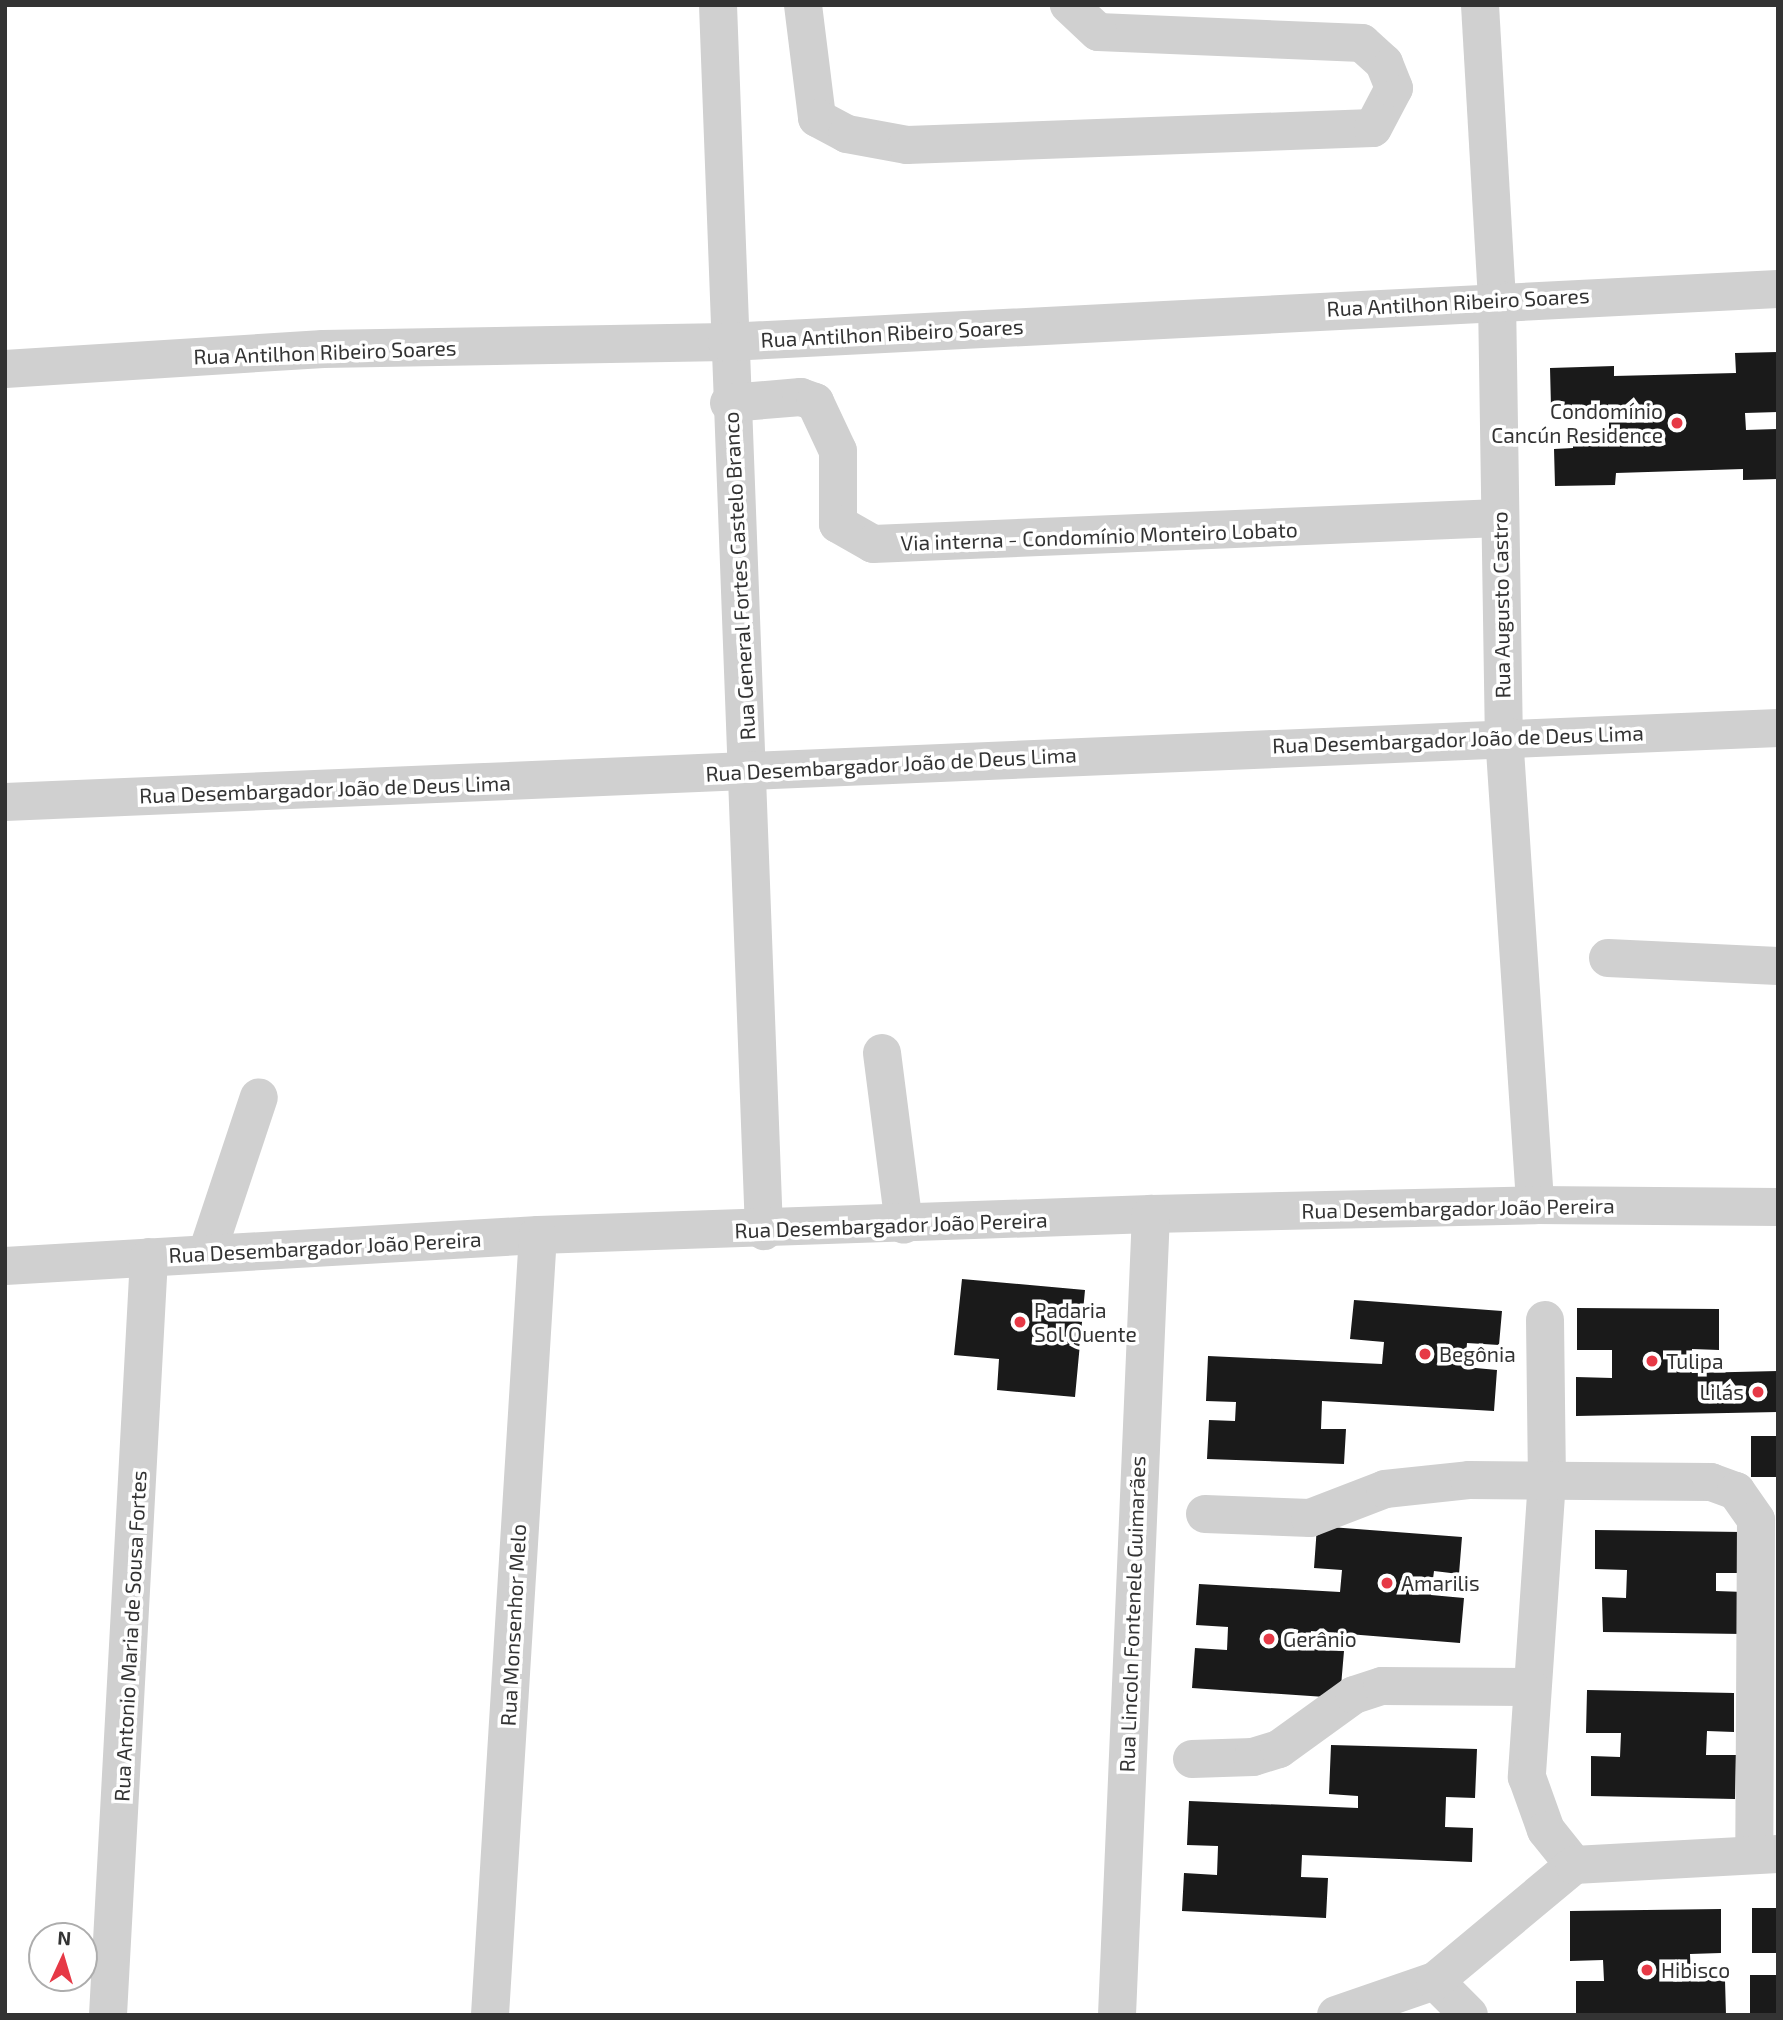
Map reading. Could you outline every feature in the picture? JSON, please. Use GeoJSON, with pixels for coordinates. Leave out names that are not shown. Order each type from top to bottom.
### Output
{"type":"FeatureCollection","features":[{"type":"Feature","properties":{"kind":"street","name":"Rua General Fortes Castelo Branco"},"geometry":{"type":"LineString","coordinates":[[718,5],[729,403],[750,772],[764,1231]]}},
{"type":"Feature","properties":{"kind":"street"},"geometry":{"type":"LineString","coordinates":[[803,5],[817,118],[847,134],[907,145],[1373,128],[1394,88],[1384,62],[1362,43],[1098,32],[1069,5]]}},
{"type":"Feature","properties":{"kind":"street","name":"Rua Augusto Castro"},"geometry":{"type":"LineString","coordinates":[[1480,5],[1497,299],[1498,518],[1504,735],[1535,1205]]}},
{"type":"Feature","properties":{"kind":"street","name":"Rua Antilhon Ribeiro Soares"},"geometry":{"type":"LineString","coordinates":[[5,369],[323,349],[727,342],[1497,299],[1778,289]]}},
{"type":"Feature","properties":{"kind":"street","name":"Via interna - Condomínio Monteiro Lobato"},"geometry":{"type":"LineString","coordinates":[[729,403],[801,397],[815,402],[828,417],[838,450],[838,524],[873,544],[1498,518]]}},
{"type":"Feature","properties":{"kind":"street","name":"Rua Desembargador João de Deus Lima"},"geometry":{"type":"LineString","coordinates":[[5,803],[750,772],[1504,735],[1778,727]]}},
{"type":"Feature","properties":{"kind":"street"},"geometry":{"type":"LineString","coordinates":[[1608,958],[1778,966]]}},
{"type":"Feature","properties":{"kind":"street"},"geometry":{"type":"LineString","coordinates":[[882,1054],[904,1225]]}},
{"type":"Feature","properties":{"kind":"street"},"geometry":{"type":"LineString","coordinates":[[207,1253],[259,1097]]}},
{"type":"Feature","properties":{"kind":"street","name":"Rua Desembargador João Pereira"},"geometry":{"type":"LineString","coordinates":[[5,1266],[538,1235],[764,1231],[1151,1214],[1535,1205],[1778,1207]]}},
{"type":"Feature","properties":{"kind":"street","name":"Rua Lincoln Fontenele Guimarães"},"geometry":{"type":"LineString","coordinates":[[1117,2015],[1151,1214]]}},
{"type":"Feature","properties":{"kind":"street","name":"Rua Monsenhor Melo"},"geometry":{"type":"LineString","coordinates":[[490,2015],[538,1235]]}},
{"type":"Feature","properties":{"kind":"street","name":"Rua Antonio Maria de Sousa Fortes"},"geometry":{"type":"LineString","coordinates":[[108,2015],[149,1257]]}},
{"type":"Feature","properties":{"kind":"street"},"geometry":{"type":"LineString","coordinates":[[1545,1320],[1547,1480],[1530,1687],[1532,1801],[1574,1865]]}},
{"type":"Feature","properties":{"kind":"street"},"geometry":{"type":"LineString","coordinates":[[1205,1514],[1310,1518],[1417,1483],[1547,1480],[1711,1482],[1749,1503],[1756,1520],[1766,1854],[1574,1865],[1435,1981],[1336,2015]]}},
{"type":"Feature","properties":{"kind":"street"},"geometry":{"type":"LineString","coordinates":[[1192,1759],[1253,1757],[1279,1749],[1354,1695],[1382,1686],[1530,1687]]}},
{"type":"Feature","properties":{"kind":"street"},"geometry":{"type":"LineString","coordinates":[[1435,1981],[1469,2015]]}},
{"type":"Feature","properties":{"kind":"building","name":"Condomínio Cancún Residence"},"geometry":{"type":"Polygon","coordinates":[[[1778,352],[1778,412],[1745,413],[1746,430],[1777,429],[1778,479],[1743,480],[1743,469],[1616,473],[1615,485],[1555,486],[1554,449],[1573,448],[1573,439],[1609,438],[1609,415],[1569,416],[1568,407],[1551,407],[1550,368],[1614,366],[1614,376],[1736,373],[1735,353],[1778,352]]]}},
{"type":"Feature","properties":{"kind":"building","name":"Padaria Sol Quente"},"geometry":{"type":"Polygon","coordinates":[[[962,1279],[1085,1290],[1075,1397],[997,1390],[999,1359],[954,1355],[962,1279]]]}},
{"type":"Feature","properties":{"kind":"building"},"geometry":{"type":"Polygon","coordinates":[[[1354,1300],[1502,1311],[1499,1345],[1467,1343],[1465,1367],[1497,1370],[1494,1411],[1322,1401],[1321,1429],[1346,1429],[1344,1464],[1207,1459],[1209,1420],[1235,1421],[1236,1402],[1206,1401],[1208,1356],[1382,1364],[1384,1342],[1350,1339],[1354,1300]]]}},
{"type":"Feature","properties":{"kind":"building","name":"Tulipa"},"geometry":{"type":"Polygon","coordinates":[[[1577,1308],[1719,1309],[1719,1350],[1692,1349],[1692,1373],[1778,1371],[1778,1412],[1576,1416],[1576,1377],[1612,1378],[1612,1350],[1577,1350],[1577,1308]]]}},
{"type":"Feature","properties":{"kind":"building","name":"Lilás"},"geometry":{"type":"Polygon","coordinates":[[[1751,1436],[1778,1436],[1778,1477],[1751,1477],[1751,1436]]]}},
{"type":"Feature","properties":{"kind":"building"},"geometry":{"type":"Polygon","coordinates":[[[1317,1526],[1462,1537],[1459,1574],[1434,1571],[1431,1595],[1464,1598],[1460,1643],[1311,1631],[1310,1649],[1344,1651],[1340,1698],[1192,1688],[1195,1648],[1227,1650],[1228,1627],[1196,1625],[1199,1584],[1340,1592],[1342,1570],[1314,1568],[1317,1526]]]}},
{"type":"Feature","properties":{"kind":"building"},"geometry":{"type":"Polygon","coordinates":[[[1595,1530],[1742,1532],[1742,1573],[1716,1573],[1716,1591],[1744,1592],[1743,1634],[1603,1632],[1602,1597],[1626,1598],[1627,1570],[1595,1569],[1595,1530]]]}},
{"type":"Feature","properties":{"kind":"building"},"geometry":{"type":"Polygon","coordinates":[[[1587,1690],[1734,1693],[1734,1732],[1707,1731],[1706,1755],[1736,1755],[1735,1799],[1591,1796],[1591,1756],[1620,1757],[1621,1733],[1586,1733],[1587,1690]]]}},
{"type":"Feature","properties":{"kind":"building"},"geometry":{"type":"Polygon","coordinates":[[[1331,1745],[1477,1749],[1475,1798],[1446,1797],[1445,1827],[1473,1828],[1472,1862],[1302,1855],[1301,1877],[1328,1878],[1326,1918],[1182,1911],[1184,1873],[1217,1875],[1218,1846],[1187,1845],[1189,1801],[1358,1808],[1358,1796],[1329,1794],[1331,1745]]]}},
{"type":"Feature","properties":{"kind":"building"},"geometry":{"type":"Polygon","coordinates":[[[1752,1908],[1778,1908],[1778,1953],[1752,1953],[1752,1908]]]}},
{"type":"Feature","properties":{"kind":"building","name":"Hibisco"},"geometry":{"type":"Polygon","coordinates":[[[1721,1909],[1721,1953],[1690,1954],[1691,1980],[1725,1980],[1726,2015],[1576,2015],[1576,1981],[1604,1981],[1603,1960],[1570,1961],[1570,1911],[1721,1909]]]}},
{"type":"Feature","properties":{"kind":"building"},"geometry":{"type":"Polygon","coordinates":[[[1750,1975],[1778,1975],[1778,2015],[1750,2015],[1750,1975]]]}},
{"type":"Feature","properties":{"kind":"place","name":"Condomínio Cancún Residence"},"geometry":{"type":"Point","coordinates":[1677,423]}},
{"type":"Feature","properties":{"kind":"place","name":"Padaria Sol Quente"},"geometry":{"type":"Point","coordinates":[1020,1322]}},
{"type":"Feature","properties":{"kind":"place","name":"Begônia"},"geometry":{"type":"Point","coordinates":[1425,1354]}},
{"type":"Feature","properties":{"kind":"place","name":"Tulipa"},"geometry":{"type":"Point","coordinates":[1652,1361]}},
{"type":"Feature","properties":{"kind":"place","name":"Lilás"},"geometry":{"type":"Point","coordinates":[1758,1392]}},
{"type":"Feature","properties":{"kind":"place","name":"Amarilis"},"geometry":{"type":"Point","coordinates":[1387,1583]}},
{"type":"Feature","properties":{"kind":"place","name":"Gerânio"},"geometry":{"type":"Point","coordinates":[1269,1639]}},
{"type":"Feature","properties":{"kind":"place","name":"Hibisco"},"geometry":{"type":"Point","coordinates":[1647,1970]}}]}
